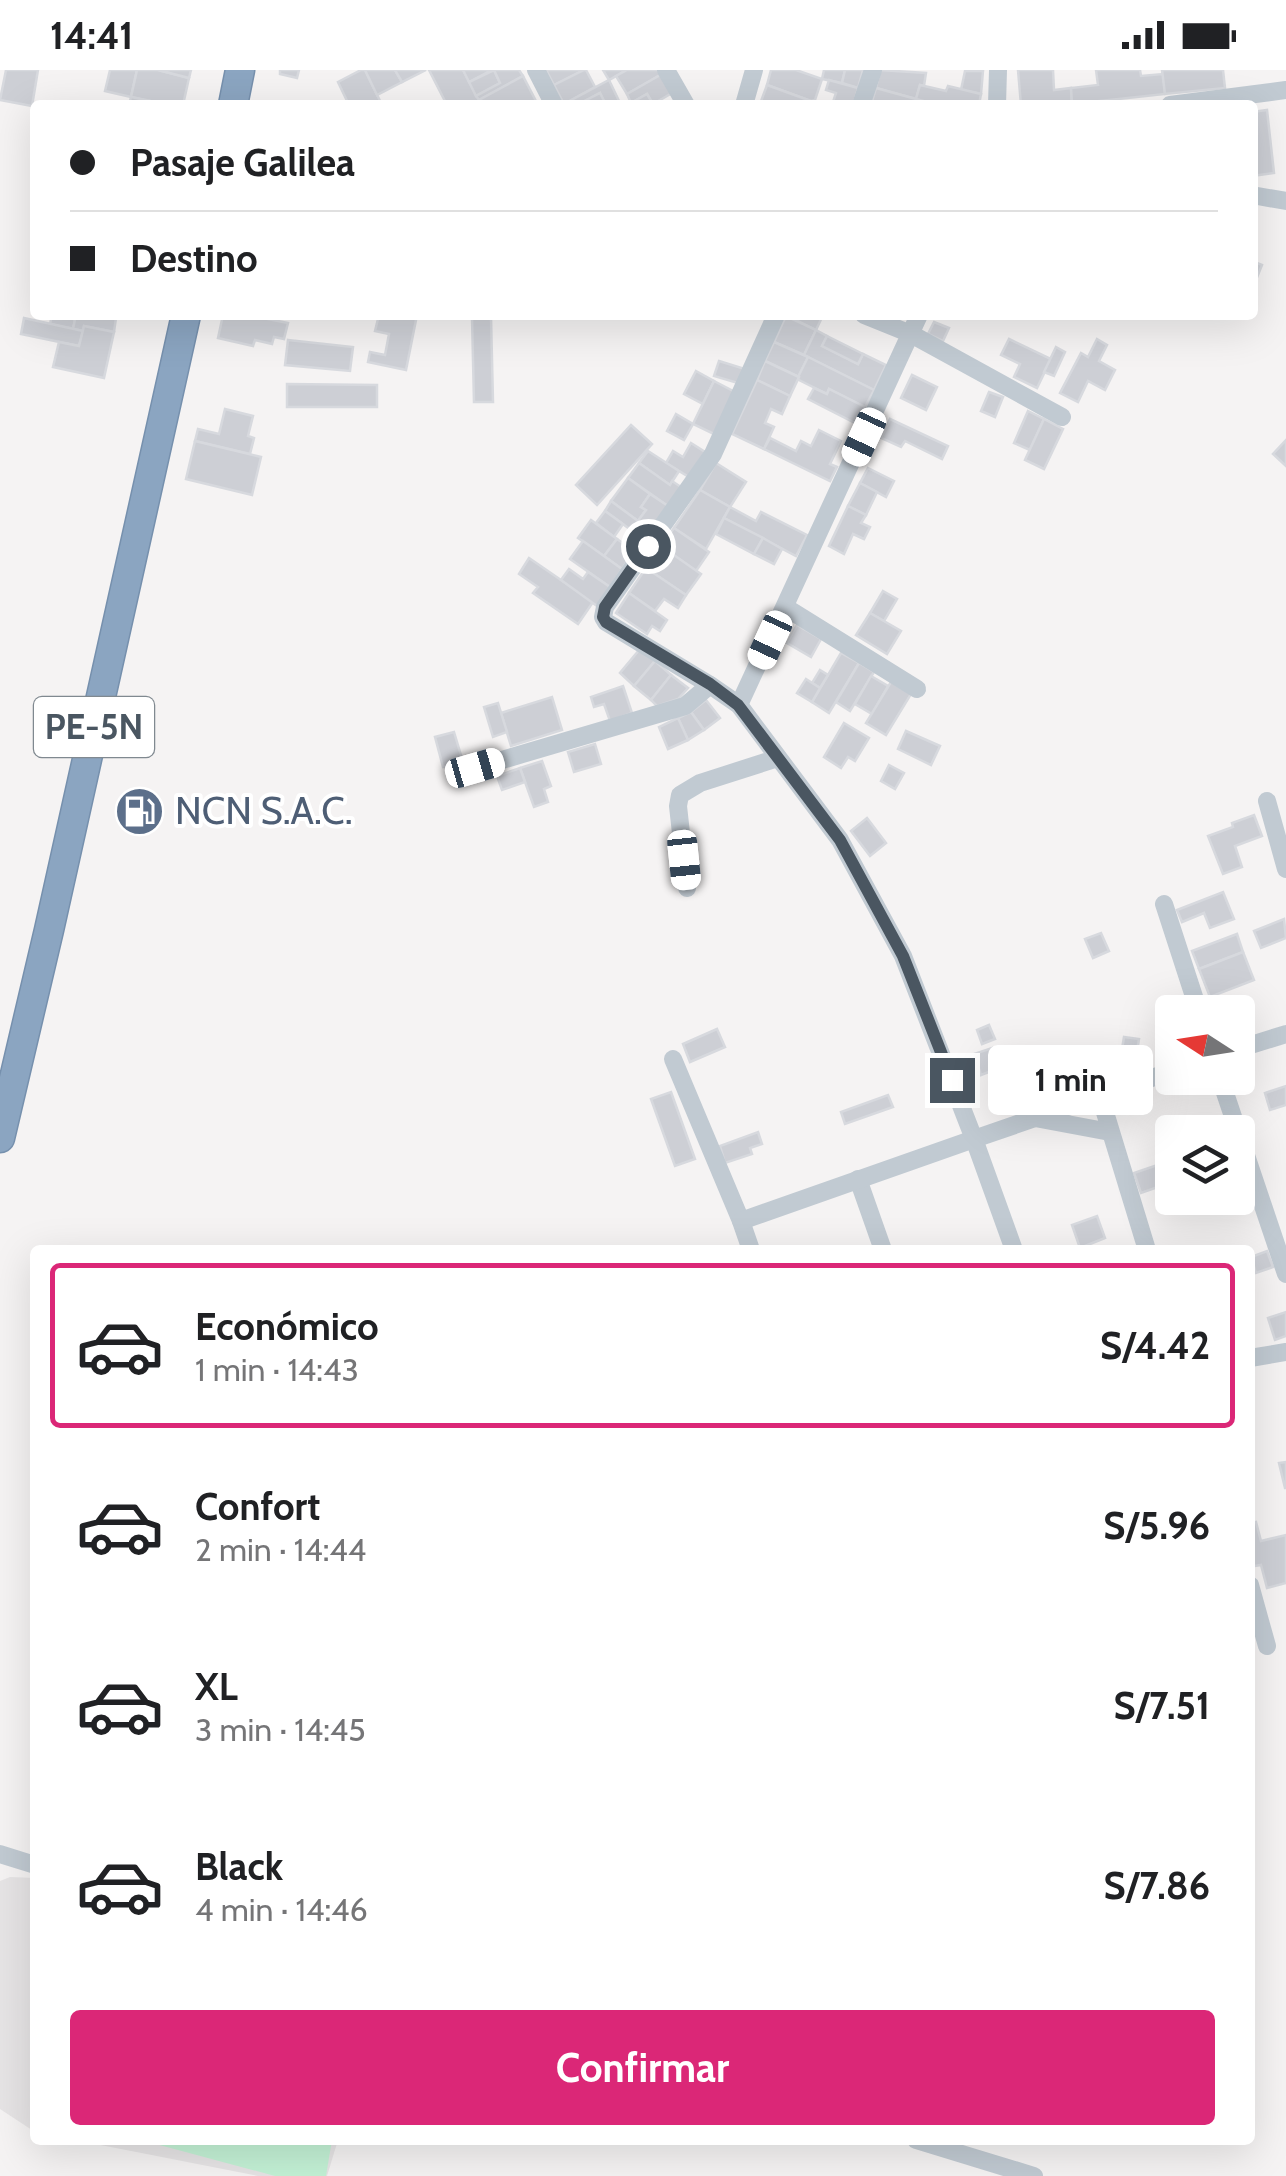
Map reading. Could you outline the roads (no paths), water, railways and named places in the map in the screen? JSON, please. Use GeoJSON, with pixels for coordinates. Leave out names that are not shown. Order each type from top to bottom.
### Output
{"type":"FeatureCollection","features":[{"type":"Feature","properties":{"kind":"highway"},"geometry":{"type":"LineString","coordinates":[[233,100],[240,70]]}},
{"type":"Feature","properties":{"kind":"highway","name":"PE-5N"},"geometry":{"type":"LineString","coordinates":[[0,1138],[185,320]]}},
{"type":"Feature","properties":{"kind":"street"},"geometry":{"type":"LineString","coordinates":[[536,70],[551,100]]}},
{"type":"Feature","properties":{"kind":"street"},"geometry":{"type":"LineString","coordinates":[[666,70],[683,100]]}},
{"type":"Feature","properties":{"kind":"street"},"geometry":{"type":"LineString","coordinates":[[745,100],[754,70]]}},
{"type":"Feature","properties":{"kind":"street"},"geometry":{"type":"LineString","coordinates":[[863,100],[873,70]]}},
{"type":"Feature","properties":{"kind":"street"},"geometry":{"type":"LineString","coordinates":[[998,70],[999,100]]}},
{"type":"Feature","properties":{"kind":"street"},"geometry":{"type":"LineString","coordinates":[[1209,100],[1286,90]]}},
{"type":"Feature","properties":{"kind":"street"},"geometry":{"type":"LineString","coordinates":[[1258,196],[1286,201]]}},
{"type":"Feature","properties":{"kind":"street"},"geometry":{"type":"LineString","coordinates":[[774,320],[713,454],[605,607],[603,617],[738,705],[840,840],[903,956],[1012,1245]]}},
{"type":"Feature","properties":{"kind":"street"},"geometry":{"type":"LineString","coordinates":[[876,320],[911,334],[1062,416]]}},
{"type":"Feature","properties":{"kind":"street"},"geometry":{"type":"LineString","coordinates":[[738,705],[917,320]]}},
{"type":"Feature","properties":{"kind":"street"},"geometry":{"type":"LineString","coordinates":[[786,607],[917,690]]}},
{"type":"Feature","properties":{"kind":"street"},"geometry":{"type":"LineString","coordinates":[[475,768],[685,706],[710,684]]}},
{"type":"Feature","properties":{"kind":"street"},"geometry":{"type":"LineString","coordinates":[[687,888],[680,795],[700,782],[778,758]]}},
{"type":"Feature","properties":{"kind":"street"},"geometry":{"type":"LineString","coordinates":[[1267,801],[1286,868]]}},
{"type":"Feature","properties":{"kind":"street"},"geometry":{"type":"LineString","coordinates":[[1164,904],[1193,995]]}},
{"type":"Feature","properties":{"kind":"street"},"geometry":{"type":"LineString","coordinates":[[1255,1044],[1286,1034]]}},
{"type":"Feature","properties":{"kind":"street"},"geometry":{"type":"LineString","coordinates":[[674,1058],[749,1245]]}},
{"type":"Feature","properties":{"kind":"street"},"geometry":{"type":"LineString","coordinates":[[741,1221],[1155,1077]]}},
{"type":"Feature","properties":{"kind":"street"},"geometry":{"type":"LineString","coordinates":[[1226,1095],[1286,1274]]}},
{"type":"Feature","properties":{"kind":"street"},"geometry":{"type":"LineString","coordinates":[[1100,1096],[1145,1245]]}},
{"type":"Feature","properties":{"kind":"street"},"geometry":{"type":"LineString","coordinates":[[1035,1118],[1110,1132]]}},
{"type":"Feature","properties":{"kind":"street"},"geometry":{"type":"LineString","coordinates":[[858,1179],[881,1245]]}},
{"type":"Feature","properties":{"kind":"street"},"geometry":{"type":"LineString","coordinates":[[1255,1357],[1286,1352]]}},
{"type":"Feature","properties":{"kind":"street"},"geometry":{"type":"LineString","coordinates":[[1255,1603],[1267,1646]]}},
{"type":"Feature","properties":{"kind":"street"},"geometry":{"type":"LineString","coordinates":[[0,1854],[30,1863]]}},
{"type":"Feature","properties":{"kind":"street"},"geometry":{"type":"LineString","coordinates":[[932,2145],[1034,2176]]}},
{"type":"Feature","properties":{"kind":"place","name":"NCN S.A.C."},"geometry":{"type":"Point","coordinates":[140,811]}}]}
